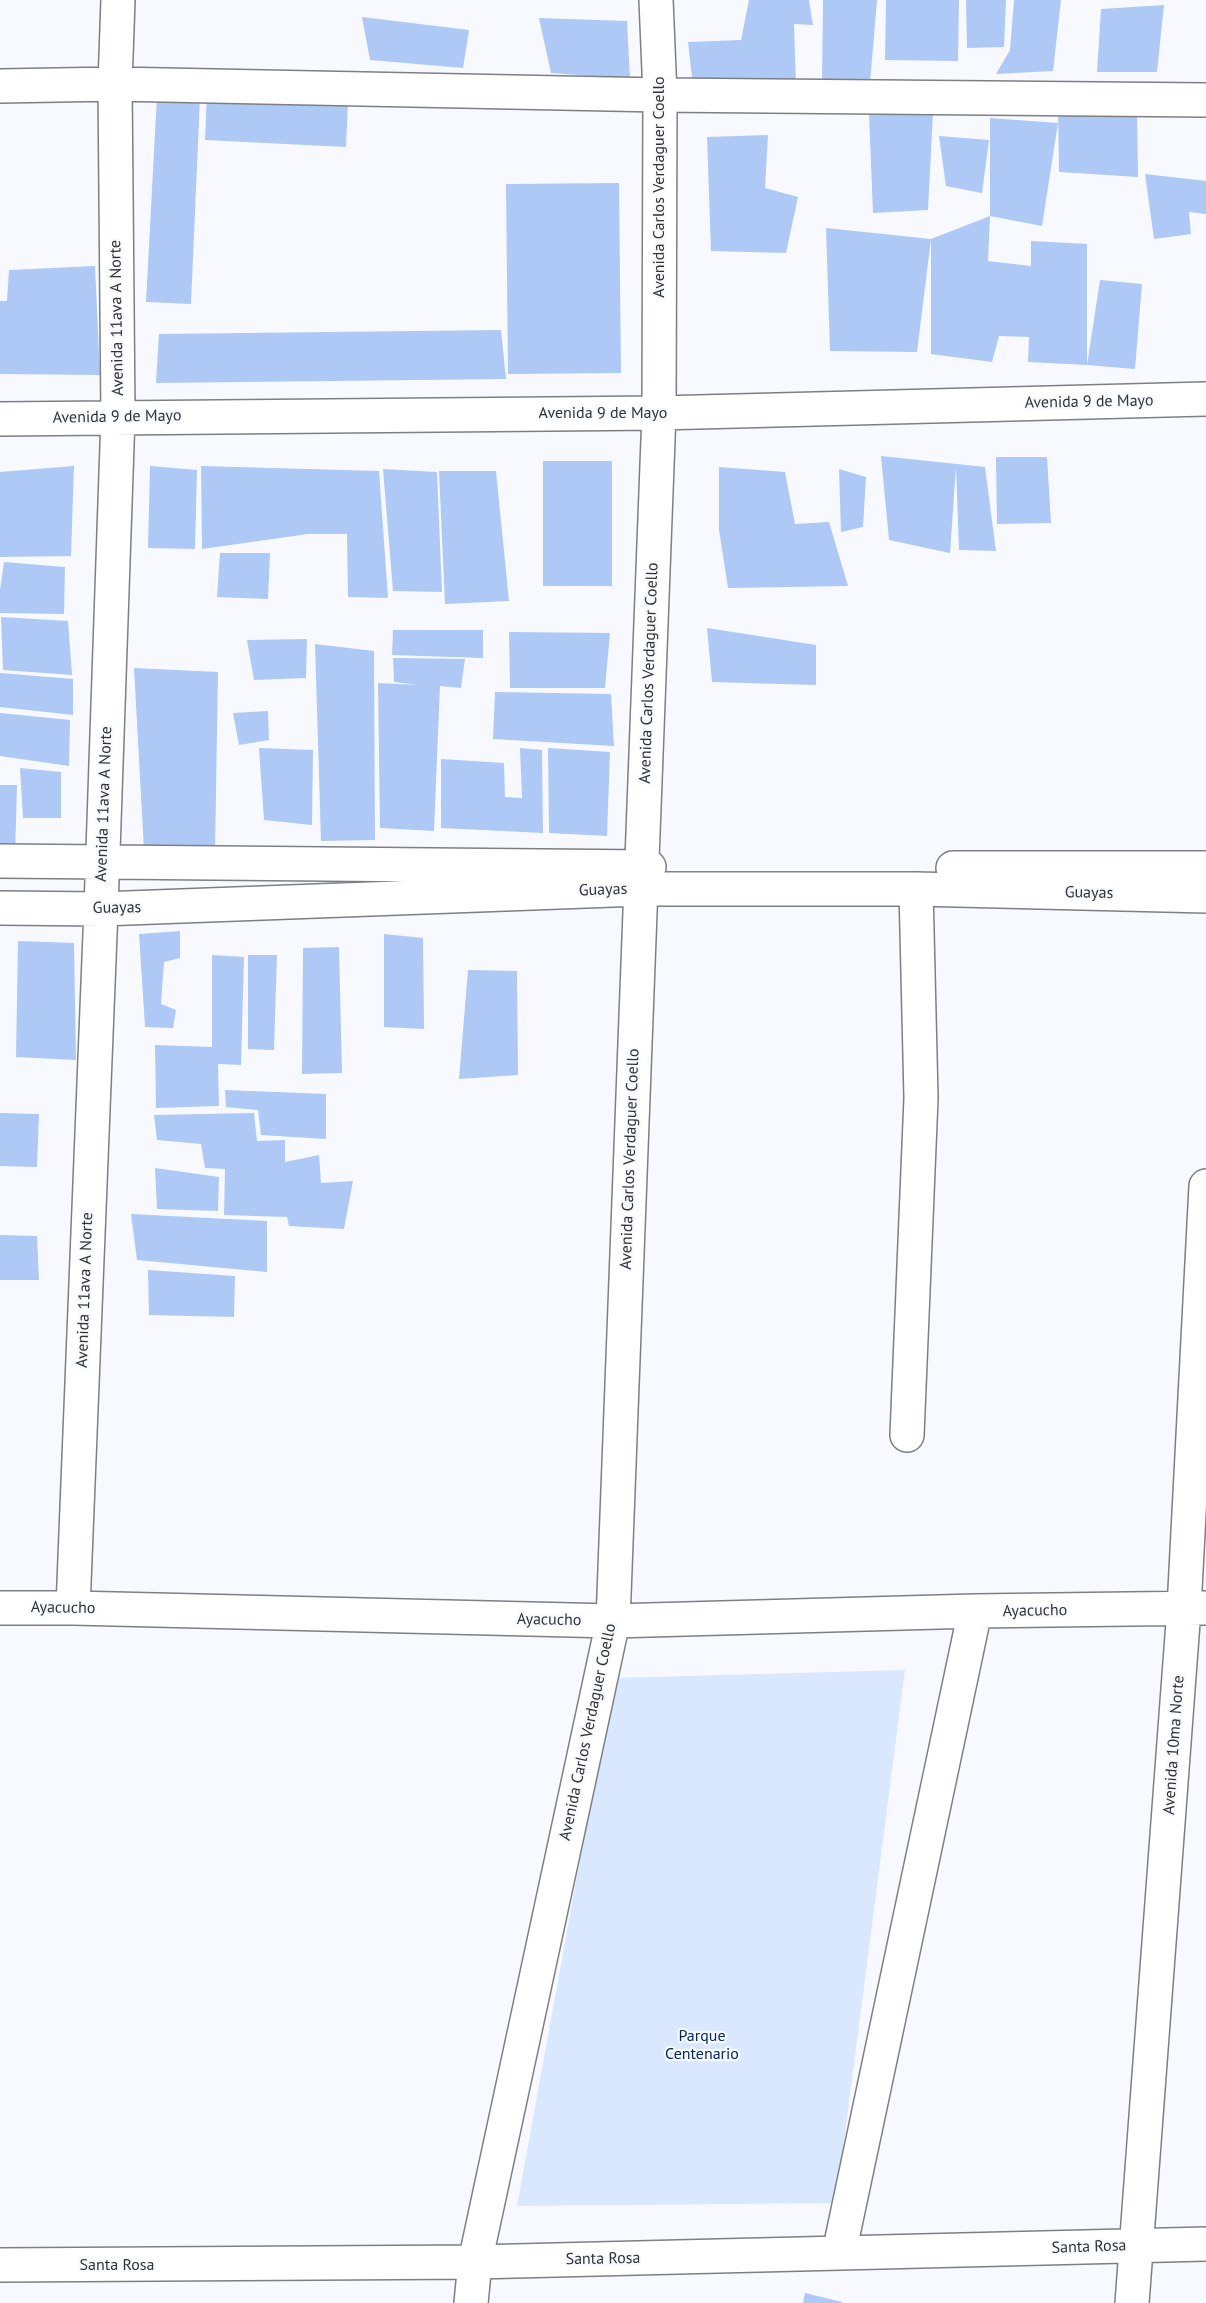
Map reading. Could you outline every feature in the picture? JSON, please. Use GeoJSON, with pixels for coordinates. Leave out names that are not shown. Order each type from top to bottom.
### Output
{"type":"FeatureCollection","features":[{"type":"Feature","properties":{"kind":"street","name":"Avenida 11ava A Norte"},"geometry":{"type":"LineString","coordinates":[[73,1608],[118,416],[115,84],[118,0]]}},
{"type":"Feature","properties":{"kind":"street","name":"Avenida Carlos Verdaguer Coello"},"geometry":{"type":"LineString","coordinates":[[471,2303],[475,2262],[613,1621],[659,413],[660,95],[656,0]]}},
{"type":"Feature","properties":{"kind":"street"},"geometry":{"type":"LineString","coordinates":[[0,86],[115,84],[660,95],[1206,100]]}},
{"type":"Feature","properties":{"kind":"street","name":"Avenida 9 de Mayo"},"geometry":{"type":"LineString","coordinates":[[0,419],[118,416],[659,413],[1206,399]]}},
{"type":"Feature","properties":{"kind":"street","name":"Guayas"},"geometry":{"type":"LineString","coordinates":[[0,861],[102,862],[640,878],[916,889],[1206,896]]}},
{"type":"Feature","properties":{"kind":"street","name":"Guayas"},"geometry":{"type":"LineString","coordinates":[[0,908],[101,909],[640,878],[1206,868]]}},
{"type":"Feature","properties":{"kind":"street"},"geometry":{"type":"LineString","coordinates":[[907,1435],[921,1098],[916,889]]}},
{"type":"Feature","properties":{"kind":"street","name":"Avenida 10ma Norte"},"geometry":{"type":"LineString","coordinates":[[1132,2303],[1195,1608],[1206,1186]]}},
{"type":"Feature","properties":{"kind":"street","name":"Ayacucho"},"geometry":{"type":"LineString","coordinates":[[0,1608],[613,1621],[975,1611],[1195,1608]]}},
{"type":"Feature","properties":{"kind":"street"},"geometry":{"type":"LineString","coordinates":[[839,2253],[975,1611]]}},
{"type":"Feature","properties":{"kind":"street","name":"Santa Rosa"},"geometry":{"type":"LineString","coordinates":[[0,2265],[475,2262],[1206,2244]]}},
{"type":"Feature","properties":{"kind":"green space","name":"Parque Centenario"},"geometry":{"type":"Polygon","coordinates":[[[905,1670],[836,2203],[517,2206],[613,1678],[905,1670]]]}},
{"type":"Feature","properties":{"kind":"building"},"geometry":{"type":"Polygon","coordinates":[[[749,0],[809,0],[813,25],[794,24],[796,87],[693,86],[688,42],[741,40],[749,0]]]}},
{"type":"Feature","properties":{"kind":"building"},"geometry":{"type":"Polygon","coordinates":[[[823,0],[877,0],[870,83],[822,83],[823,0]]]}},
{"type":"Feature","properties":{"kind":"building"},"geometry":{"type":"Polygon","coordinates":[[[886,0],[959,0],[958,61],[885,60],[886,0]]]}},
{"type":"Feature","properties":{"kind":"building"},"geometry":{"type":"Polygon","coordinates":[[[966,0],[1006,0],[1004,47],[967,48],[966,0]]]}},
{"type":"Feature","properties":{"kind":"building"},"geometry":{"type":"Polygon","coordinates":[[[1014,0],[1061,0],[1053,71],[996,74],[1010,50],[1014,0]]]}},
{"type":"Feature","properties":{"kind":"building"},"geometry":{"type":"Polygon","coordinates":[[[1164,5],[1157,72],[1097,72],[1101,9],[1164,5]]]}},
{"type":"Feature","properties":{"kind":"building"},"geometry":{"type":"Polygon","coordinates":[[[362,17],[469,30],[463,68],[370,60],[362,17]]]}},
{"type":"Feature","properties":{"kind":"building"},"geometry":{"type":"Polygon","coordinates":[[[539,18],[627,21],[630,79],[551,73],[539,18]]]}},
{"type":"Feature","properties":{"kind":"building"},"geometry":{"type":"Polygon","coordinates":[[[207,94],[348,102],[346,147],[205,140],[207,94]]]}},
{"type":"Feature","properties":{"kind":"building"},"geometry":{"type":"Polygon","coordinates":[[[157,95],[200,98],[191,304],[146,302],[157,95]]]}},
{"type":"Feature","properties":{"kind":"building"},"geometry":{"type":"Polygon","coordinates":[[[1058,107],[1137,108],[1138,177],[1059,172],[1058,107]]]}},
{"type":"Feature","properties":{"kind":"building"},"geometry":{"type":"Polygon","coordinates":[[[933,113],[928,210],[873,213],[869,115],[933,113]]]}},
{"type":"Feature","properties":{"kind":"building"},"geometry":{"type":"Polygon","coordinates":[[[990,118],[1058,123],[1042,226],[990,216],[990,118]]]}},
{"type":"Feature","properties":{"kind":"building"},"geometry":{"type":"Polygon","coordinates":[[[768,135],[765,188],[798,197],[786,253],[711,251],[707,137],[768,135]]]}},
{"type":"Feature","properties":{"kind":"building"},"geometry":{"type":"Polygon","coordinates":[[[939,136],[989,140],[982,193],[946,186],[939,136]]]}},
{"type":"Feature","properties":{"kind":"building"},"geometry":{"type":"Polygon","coordinates":[[[1145,174],[1206,181],[1206,214],[1189,212],[1191,234],[1154,239],[1145,174]]]}},
{"type":"Feature","properties":{"kind":"building"},"geometry":{"type":"Polygon","coordinates":[[[619,183],[621,373],[508,374],[506,184],[619,183]]]}},
{"type":"Feature","properties":{"kind":"building"},"geometry":{"type":"Polygon","coordinates":[[[990,216],[988,261],[1031,266],[1031,241],[1087,244],[1087,365],[1028,362],[1029,337],[999,336],[992,362],[931,354],[931,239],[990,216]]]}},
{"type":"Feature","properties":{"kind":"building"},"geometry":{"type":"Polygon","coordinates":[[[826,228],[931,239],[917,352],[830,351],[826,228]]]}},
{"type":"Feature","properties":{"kind":"building"},"geometry":{"type":"Polygon","coordinates":[[[95,266],[100,375],[0,374],[0,301],[7,301],[9,270],[95,266]]]}},
{"type":"Feature","properties":{"kind":"building"},"geometry":{"type":"Polygon","coordinates":[[[1100,280],[1142,284],[1135,369],[1087,365],[1100,280]]]}},
{"type":"Feature","properties":{"kind":"building"},"geometry":{"type":"Polygon","coordinates":[[[501,330],[506,379],[156,383],[159,334],[501,330]]]}},
{"type":"Feature","properties":{"kind":"building"},"geometry":{"type":"Polygon","coordinates":[[[881,456],[985,467],[996,551],[959,550],[956,467],[950,553],[889,540],[881,456]]]}},
{"type":"Feature","properties":{"kind":"building"},"geometry":{"type":"Polygon","coordinates":[[[996,457],[1047,457],[1051,523],[997,524],[996,457]]]}},
{"type":"Feature","properties":{"kind":"building"},"geometry":{"type":"Polygon","coordinates":[[[543,461],[612,461],[612,586],[543,586],[543,461]]]}},
{"type":"Feature","properties":{"kind":"building"},"geometry":{"type":"Polygon","coordinates":[[[74,466],[71,556],[0,557],[0,472],[74,466]]]}},
{"type":"Feature","properties":{"kind":"building"},"geometry":{"type":"Polygon","coordinates":[[[150,466],[197,470],[195,549],[148,548],[150,466]]]}},
{"type":"Feature","properties":{"kind":"building"},"geometry":{"type":"Polygon","coordinates":[[[201,466],[379,471],[388,598],[348,597],[347,534],[308,534],[202,549],[201,466]]]}},
{"type":"Feature","properties":{"kind":"building"},"geometry":{"type":"Polygon","coordinates":[[[719,467],[785,472],[795,524],[829,522],[848,586],[728,588],[719,530],[719,467]]]}},
{"type":"Feature","properties":{"kind":"building"},"geometry":{"type":"Polygon","coordinates":[[[383,469],[437,472],[442,592],[393,591],[383,469]]]}},
{"type":"Feature","properties":{"kind":"building"},"geometry":{"type":"Polygon","coordinates":[[[839,469],[866,477],[863,527],[841,532],[839,469]]]}},
{"type":"Feature","properties":{"kind":"building"},"geometry":{"type":"Polygon","coordinates":[[[439,471],[496,471],[509,601],[445,604],[439,471]]]}},
{"type":"Feature","properties":{"kind":"building"},"geometry":{"type":"Polygon","coordinates":[[[220,553],[270,553],[268,599],[217,597],[220,553]]]}},
{"type":"Feature","properties":{"kind":"building"},"geometry":{"type":"Polygon","coordinates":[[[4,562],[65,567],[64,614],[0,613],[4,562]]]}},
{"type":"Feature","properties":{"kind":"building"},"geometry":{"type":"Polygon","coordinates":[[[1,617],[68,621],[72,675],[3,670],[1,617]]]}},
{"type":"Feature","properties":{"kind":"building"},"geometry":{"type":"Polygon","coordinates":[[[707,628],[816,645],[816,685],[712,682],[707,628]]]}},
{"type":"Feature","properties":{"kind":"building"},"geometry":{"type":"Polygon","coordinates":[[[393,630],[483,630],[483,658],[392,655],[393,630]]]}},
{"type":"Feature","properties":{"kind":"building"},"geometry":{"type":"Polygon","coordinates":[[[509,632],[610,633],[605,688],[510,688],[509,632]]]}},
{"type":"Feature","properties":{"kind":"building"},"geometry":{"type":"Polygon","coordinates":[[[307,639],[306,678],[254,680],[247,640],[307,639]]]}},
{"type":"Feature","properties":{"kind":"building"},"geometry":{"type":"Polygon","coordinates":[[[315,644],[374,651],[375,840],[321,841],[315,644]]]}},
{"type":"Feature","properties":{"kind":"building"},"geometry":{"type":"Polygon","coordinates":[[[393,658],[465,659],[461,688],[440,686],[434,831],[380,828],[378,683],[419,685],[394,682],[393,658]]]}},
{"type":"Feature","properties":{"kind":"building"},"geometry":{"type":"Polygon","coordinates":[[[134,668],[218,672],[215,851],[144,850],[134,668]]]}},
{"type":"Feature","properties":{"kind":"building"},"geometry":{"type":"Polygon","coordinates":[[[0,673],[73,679],[73,715],[0,707],[0,673]]]}},
{"type":"Feature","properties":{"kind":"building"},"geometry":{"type":"Polygon","coordinates":[[[495,692],[611,694],[614,746],[493,739],[495,692]]]}},
{"type":"Feature","properties":{"kind":"building"},"geometry":{"type":"Polygon","coordinates":[[[268,711],[269,740],[239,745],[233,713],[268,711]]]}},
{"type":"Feature","properties":{"kind":"building"},"geometry":{"type":"Polygon","coordinates":[[[0,713],[70,720],[69,766],[0,756],[0,713]]]}},
{"type":"Feature","properties":{"kind":"building"},"geometry":{"type":"Polygon","coordinates":[[[259,748],[313,750],[312,825],[264,820],[259,748]]]}},
{"type":"Feature","properties":{"kind":"building"},"geometry":{"type":"Polygon","coordinates":[[[520,748],[542,750],[543,833],[441,828],[441,759],[504,763],[505,797],[522,798],[520,748]]]}},
{"type":"Feature","properties":{"kind":"building"},"geometry":{"type":"Polygon","coordinates":[[[548,748],[610,752],[607,836],[549,833],[548,748]]]}},
{"type":"Feature","properties":{"kind":"building"},"geometry":{"type":"Polygon","coordinates":[[[20,768],[61,772],[61,818],[23,818],[20,768]]]}},
{"type":"Feature","properties":{"kind":"building"},"geometry":{"type":"Polygon","coordinates":[[[0,785],[17,785],[15,857],[0,857],[0,785]]]}},
{"type":"Feature","properties":{"kind":"building"},"geometry":{"type":"Polygon","coordinates":[[[180,931],[180,958],[164,962],[161,1004],[176,1010],[173,1028],[145,1027],[139,934],[180,931]]]}},
{"type":"Feature","properties":{"kind":"building"},"geometry":{"type":"Polygon","coordinates":[[[384,934],[423,938],[424,1029],[384,1027],[384,934]]]}},
{"type":"Feature","properties":{"kind":"building"},"geometry":{"type":"Polygon","coordinates":[[[18,941],[74,943],[76,1060],[16,1057],[18,941]]]}},
{"type":"Feature","properties":{"kind":"building"},"geometry":{"type":"Polygon","coordinates":[[[339,947],[342,1073],[302,1074],[303,948],[339,947]]]}},
{"type":"Feature","properties":{"kind":"building"},"geometry":{"type":"Polygon","coordinates":[[[212,955],[244,957],[241,1065],[218,1064],[219,1106],[156,1108],[155,1045],[212,1047],[212,955]]]}},
{"type":"Feature","properties":{"kind":"building"},"geometry":{"type":"Polygon","coordinates":[[[248,955],[277,955],[274,1050],[248,1049],[248,955]]]}},
{"type":"Feature","properties":{"kind":"building"},"geometry":{"type":"Polygon","coordinates":[[[468,970],[517,971],[518,1075],[459,1079],[468,970]]]}},
{"type":"Feature","properties":{"kind":"building"},"geometry":{"type":"Polygon","coordinates":[[[225,1090],[326,1094],[326,1139],[261,1135],[258,1110],[226,1107],[225,1090]]]}},
{"type":"Feature","properties":{"kind":"building"},"geometry":{"type":"Polygon","coordinates":[[[0,1113],[39,1114],[37,1167],[0,1166],[0,1113]]]}},
{"type":"Feature","properties":{"kind":"building"},"geometry":{"type":"Polygon","coordinates":[[[254,1113],[257,1141],[285,1140],[285,1162],[319,1155],[321,1183],[353,1181],[344,1229],[289,1226],[287,1217],[224,1215],[225,1169],[205,1168],[201,1144],[157,1140],[154,1115],[254,1113]]]}},
{"type":"Feature","properties":{"kind":"building"},"geometry":{"type":"Polygon","coordinates":[[[155,1168],[219,1177],[218,1211],[157,1209],[155,1168]]]}},
{"type":"Feature","properties":{"kind":"building"},"geometry":{"type":"Polygon","coordinates":[[[131,1214],[267,1221],[267,1272],[137,1260],[131,1214]]]}},
{"type":"Feature","properties":{"kind":"building"},"geometry":{"type":"Polygon","coordinates":[[[0,1235],[37,1236],[39,1280],[0,1280],[0,1235]]]}},
{"type":"Feature","properties":{"kind":"building"},"geometry":{"type":"Polygon","coordinates":[[[148,1270],[235,1276],[234,1317],[149,1315],[148,1270]]]}},
{"type":"Feature","properties":{"kind":"building"},"geometry":{"type":"Polygon","coordinates":[[[805,2293],[842,2302],[842,2303],[803,2303],[805,2293]]]}}]}
